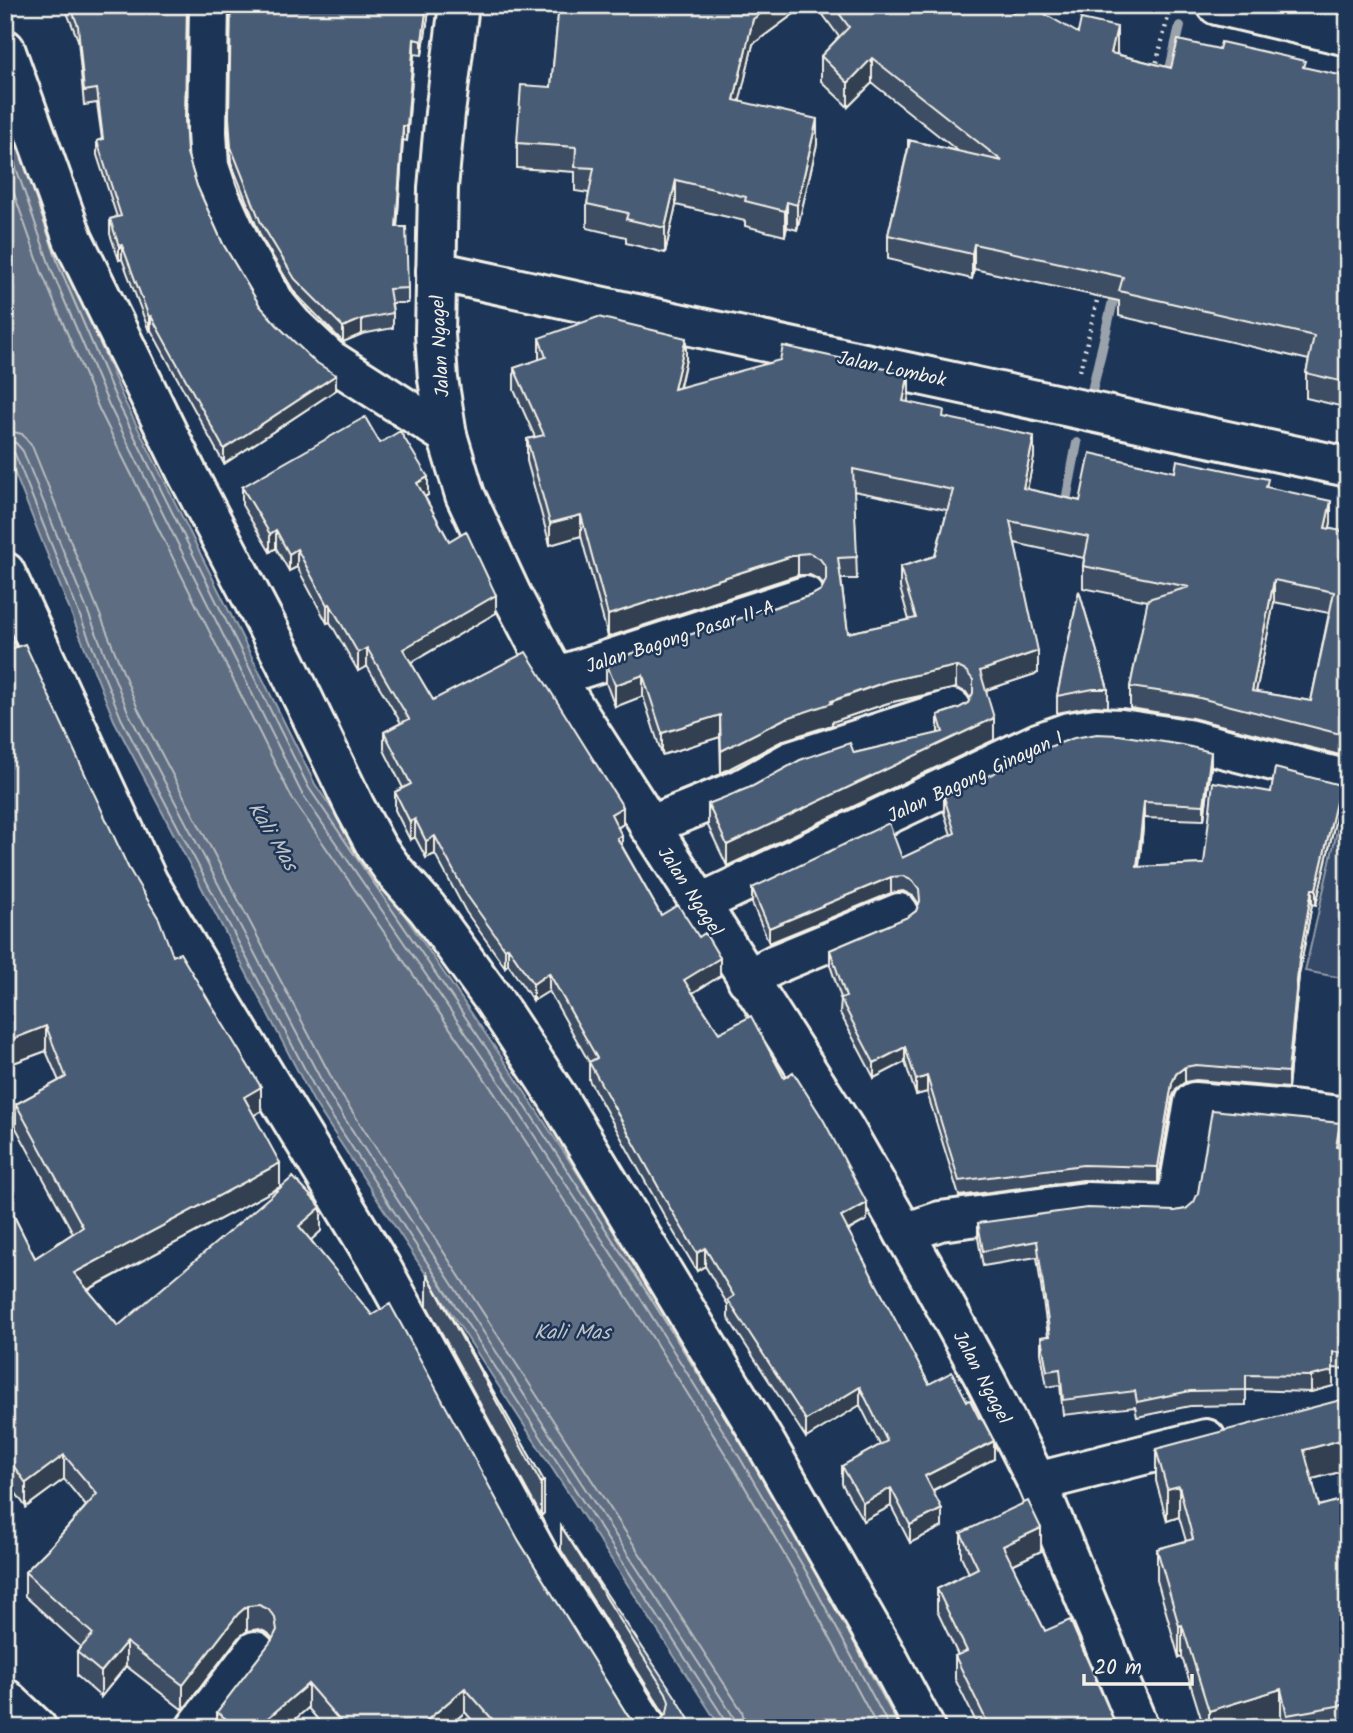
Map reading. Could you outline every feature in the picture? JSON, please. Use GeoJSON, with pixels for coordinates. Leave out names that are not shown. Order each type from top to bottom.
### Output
{"type":"FeatureCollection","features":[{"type":"Feature","properties":{"kind":"main road"},"geometry":{"type":"LineString","coordinates":[[209,5],[209,166],[227,217],[259,278],[292,324],[315,347],[447,435]]}},
{"type":"Feature","properties":{"kind":"main road","name":"Jalan Ngagel"},"geometry":{"type":"LineString","coordinates":[[459,5],[438,188],[435,334],[438,379],[447,435],[465,495],[512,596],[555,677],[844,1128],[985,1379],[1037,1482],[1139,1728]]}},
{"type":"Feature","properties":{"kind":"main road"},"geometry":{"type":"LineString","coordinates":[[1217,5],[1348,36]]}},
{"type":"Feature","properties":{"kind":"main road"},"geometry":{"type":"LineString","coordinates":[[5,49],[73,239],[188,475],[376,846],[427,908],[493,999],[558,1098],[766,1444],[925,1728]]}},
{"type":"Feature","properties":{"kind":"main road","name":"Jalan Lombok"},"geometry":{"type":"LineString","coordinates":[[436,271],[1348,467]]}},
{"type":"Feature","properties":{"kind":"main road"},"geometry":{"type":"LineString","coordinates":[[5,572],[148,882],[381,1267],[538,1555],[648,1728]]}},
{"type":"Feature","properties":{"kind":"main road","name":"Jalan Bagong Pasar II-A"},"geometry":{"type":"LineString","coordinates":[[555,677],[805,596]]}},
{"type":"Feature","properties":{"kind":"main road"},"geometry":{"type":"LineString","coordinates":[[649,826],[745,787],[791,761],[952,709]]}},
{"type":"Feature","properties":{"kind":"main road","name":"Jalan Bagong Ginayan I"},"geometry":{"type":"LineString","coordinates":[[699,904],[1038,743],[1069,732],[1096,728],[1154,733],[1348,780]]}},
{"type":"Feature","properties":{"kind":"main road"},"geometry":{"type":"LineString","coordinates":[[747,979],[778,963],[899,913]]}},
{"type":"Feature","properties":{"kind":"main road"},"geometry":{"type":"LineString","coordinates":[[904,1233],[940,1221],[1086,1202],[1176,1205],[1194,1102],[1348,1117]]}},
{"type":"Feature","properties":{"kind":"main road"},"geometry":{"type":"LineString","coordinates":[[1037,1482],[1243,1430]]}},
{"type":"Feature","properties":{"kind":"main road"},"geometry":{"type":"LineString","coordinates":[[196,1728],[255,1651]]}},
{"type":"Feature","properties":{"kind":"main road"},"geometry":{"type":"LineString","coordinates":[[5,1698],[37,1728]]}},
{"type":"Feature","properties":{"kind":"path"},"geometry":{"type":"LineString","coordinates":[[1154,72],[1171,5]]}},
{"type":"Feature","properties":{"kind":"path"},"geometry":{"type":"LineString","coordinates":[[1071,406],[1101,286]]}},
{"type":"Feature","properties":{"kind":"shaded area"},"geometry":{"type":"Polygon","coordinates":[[[1346,791],[1348,792],[1348,979],[1305,971],[1346,791]]]}},
{"type":"Feature","properties":{"kind":"water","name":"Kali Mas"},"geometry":{"type":"Polygon","coordinates":[[[5,90],[66,263],[123,398],[315,784],[515,1077],[654,1291],[753,1450],[908,1728],[721,1728],[314,1102],[114,720],[5,449],[5,90]]]}},
{"type":"Feature","properties":{"kind":"building"},"geometry":{"type":"Polygon","coordinates":[[[70,5],[187,5],[185,119],[187,153],[197,186],[223,244],[260,306],[314,361],[336,375],[224,449],[151,316],[149,317],[122,245],[119,246],[110,219],[121,216],[97,141],[103,139],[97,89],[84,91],[78,26],[70,5]]]}},
{"type":"Feature","properties":{"kind":"building"},"geometry":{"type":"Polygon","coordinates":[[[231,5],[427,5],[422,41],[414,39],[407,126],[403,126],[396,227],[406,227],[408,288],[389,289],[393,313],[362,319],[343,327],[295,279],[261,223],[231,147],[231,5]]]}},
{"type":"Feature","properties":{"kind":"building"},"geometry":{"type":"Polygon","coordinates":[[[559,5],[772,5],[753,19],[734,100],[817,119],[797,205],[787,202],[785,211],[745,201],[746,197],[676,180],[665,228],[626,219],[628,213],[587,204],[594,168],[575,167],[576,147],[517,143],[521,85],[551,87],[559,5]]]}},
{"type":"Feature","properties":{"kind":"building"},"geometry":{"type":"Polygon","coordinates":[[[833,5],[1003,5],[1013,13],[1017,5],[1029,5],[1078,33],[1081,19],[1117,27],[1111,53],[1171,68],[1178,40],[1219,49],[1221,42],[1305,61],[1303,67],[1348,77],[1348,383],[1306,373],[1314,336],[1119,291],[1123,277],[974,244],[972,254],[888,235],[910,141],[908,140],[1002,161],[872,58],[848,83],[821,56],[849,27],[833,5]]]}},
{"type":"Feature","properties":{"kind":"building"},"geometry":{"type":"Polygon","coordinates":[[[598,317],[686,338],[674,389],[780,360],[783,346],[909,373],[903,401],[944,410],[943,417],[1034,436],[1023,488],[1080,501],[1090,453],[1175,472],[1177,460],[1268,479],[1266,487],[1331,501],[1325,528],[1348,532],[1348,736],[1192,696],[1130,687],[1148,599],[1189,587],[1083,566],[1089,537],[1010,521],[1038,651],[980,671],[994,718],[727,845],[708,804],[753,786],[800,760],[850,743],[854,753],[943,732],[938,715],[968,703],[973,693],[973,680],[966,671],[956,666],[888,681],[784,719],[721,751],[720,715],[662,733],[643,675],[615,685],[606,662],[812,595],[821,590],[826,580],[826,567],[810,553],[798,554],[608,615],[581,515],[550,523],[527,439],[544,435],[514,368],[546,357],[539,338],[598,317]],[[853,469],[857,557],[838,558],[848,633],[916,618],[900,567],[935,556],[953,490],[853,469]],[[1274,580],[1252,691],[1311,701],[1334,592],[1274,580]]]}},
{"type":"Feature","properties":{"kind":"building"},"geometry":{"type":"Polygon","coordinates":[[[365,417],[380,443],[400,431],[428,477],[417,483],[449,541],[466,531],[496,595],[403,649],[433,700],[526,652],[623,807],[611,814],[622,836],[617,838],[661,915],[678,905],[699,937],[705,933],[720,958],[684,980],[719,1033],[751,1016],[784,1078],[793,1072],[824,1121],[867,1203],[841,1217],[929,1384],[952,1372],[967,1401],[970,1400],[994,1441],[925,1476],[942,1509],[910,1525],[891,1488],[863,1503],[842,1466],[887,1441],[860,1387],[806,1420],[728,1300],[734,1296],[705,1248],[697,1253],[670,1208],[589,1062],[597,1058],[549,973],[533,984],[466,894],[435,836],[426,841],[415,819],[410,822],[395,792],[411,784],[384,732],[409,719],[367,648],[358,653],[330,604],[327,605],[297,549],[289,554],[276,530],[270,534],[242,487],[365,417]]]}},
{"type":"Feature","properties":{"kind":"building"},"geometry":{"type":"Polygon","coordinates":[[[1079,591],[1108,689],[1057,696],[1079,591]]]}},
{"type":"Feature","properties":{"kind":"building"},"geometry":{"type":"Polygon","coordinates":[[[25,644],[128,867],[159,919],[173,956],[180,953],[261,1087],[244,1097],[280,1163],[74,1273],[118,1326],[293,1177],[321,1207],[299,1226],[372,1315],[390,1304],[519,1541],[628,1716],[647,1726],[658,1723],[667,1713],[669,1702],[666,1693],[561,1526],[694,1728],[500,1728],[465,1688],[418,1728],[346,1728],[308,1684],[256,1728],[238,1728],[217,1712],[277,1630],[275,1618],[268,1609],[259,1605],[247,1606],[238,1614],[183,1685],[126,1642],[101,1672],[77,1652],[93,1634],[25,1572],[97,1494],[64,1455],[26,1483],[7,1457],[5,1458],[5,1198],[35,1258],[83,1227],[16,1104],[66,1077],[46,1026],[5,1042],[5,651],[25,644]]]}},
{"type":"Feature","properties":{"kind":"building"},"geometry":{"type":"Polygon","coordinates":[[[1097,734],[1183,745],[1211,752],[1204,805],[1144,802],[1137,867],[1204,864],[1213,782],[1271,792],[1275,768],[1340,785],[1316,889],[1312,889],[1299,960],[1288,1072],[1196,1065],[1185,1067],[1176,1074],[1172,1083],[1158,1167],[1083,1165],[959,1181],[927,1076],[916,1080],[905,1047],[874,1063],[840,998],[846,997],[830,950],[908,917],[916,911],[920,901],[919,889],[913,881],[903,876],[891,877],[769,928],[752,888],[889,823],[902,858],[955,833],[944,797],[1046,748],[1074,738],[1097,734]]]}},
{"type":"Feature","properties":{"kind":"building"},"geometry":{"type":"Polygon","coordinates":[[[1212,1110],[1340,1123],[1336,1147],[1348,1149],[1348,1353],[1333,1352],[1333,1371],[1311,1376],[1246,1375],[1246,1390],[1190,1391],[1137,1402],[1135,1391],[1063,1400],[1060,1369],[1047,1371],[1041,1337],[1050,1336],[1037,1241],[983,1251],[978,1223],[1087,1208],[1175,1211],[1186,1209],[1194,1202],[1198,1193],[1212,1110]]]}},
{"type":"Feature","properties":{"kind":"building"},"geometry":{"type":"Polygon","coordinates":[[[427,1274],[544,1481],[541,1483],[427,1274]]]}},
{"type":"Feature","properties":{"kind":"building"},"geometry":{"type":"Polygon","coordinates":[[[1348,1398],[1348,1438],[1304,1450],[1319,1506],[1348,1498],[1348,1704],[1287,1715],[1281,1689],[1209,1711],[1182,1625],[1179,1626],[1157,1549],[1193,1539],[1179,1486],[1167,1489],[1156,1449],[1348,1398]]]}},
{"type":"Feature","properties":{"kind":"building"},"geometry":{"type":"Polygon","coordinates":[[[1028,1501],[1041,1528],[1003,1546],[1045,1631],[1070,1620],[1117,1728],[990,1728],[955,1656],[967,1651],[937,1589],[978,1568],[961,1533],[1028,1501]]]}},
{"type":"Feature","properties":{"kind":"waterway"},"geometry":{"type":"LineString","coordinates":[[1167,82],[1180,26]]}},
{"type":"Feature","properties":{"kind":"waterway"},"geometry":{"type":"LineString","coordinates":[[1092,391],[1116,288]]}},
{"type":"Feature","properties":{"kind":"waterway"},"geometry":{"type":"LineString","coordinates":[[1064,511],[1077,443]]}}]}
